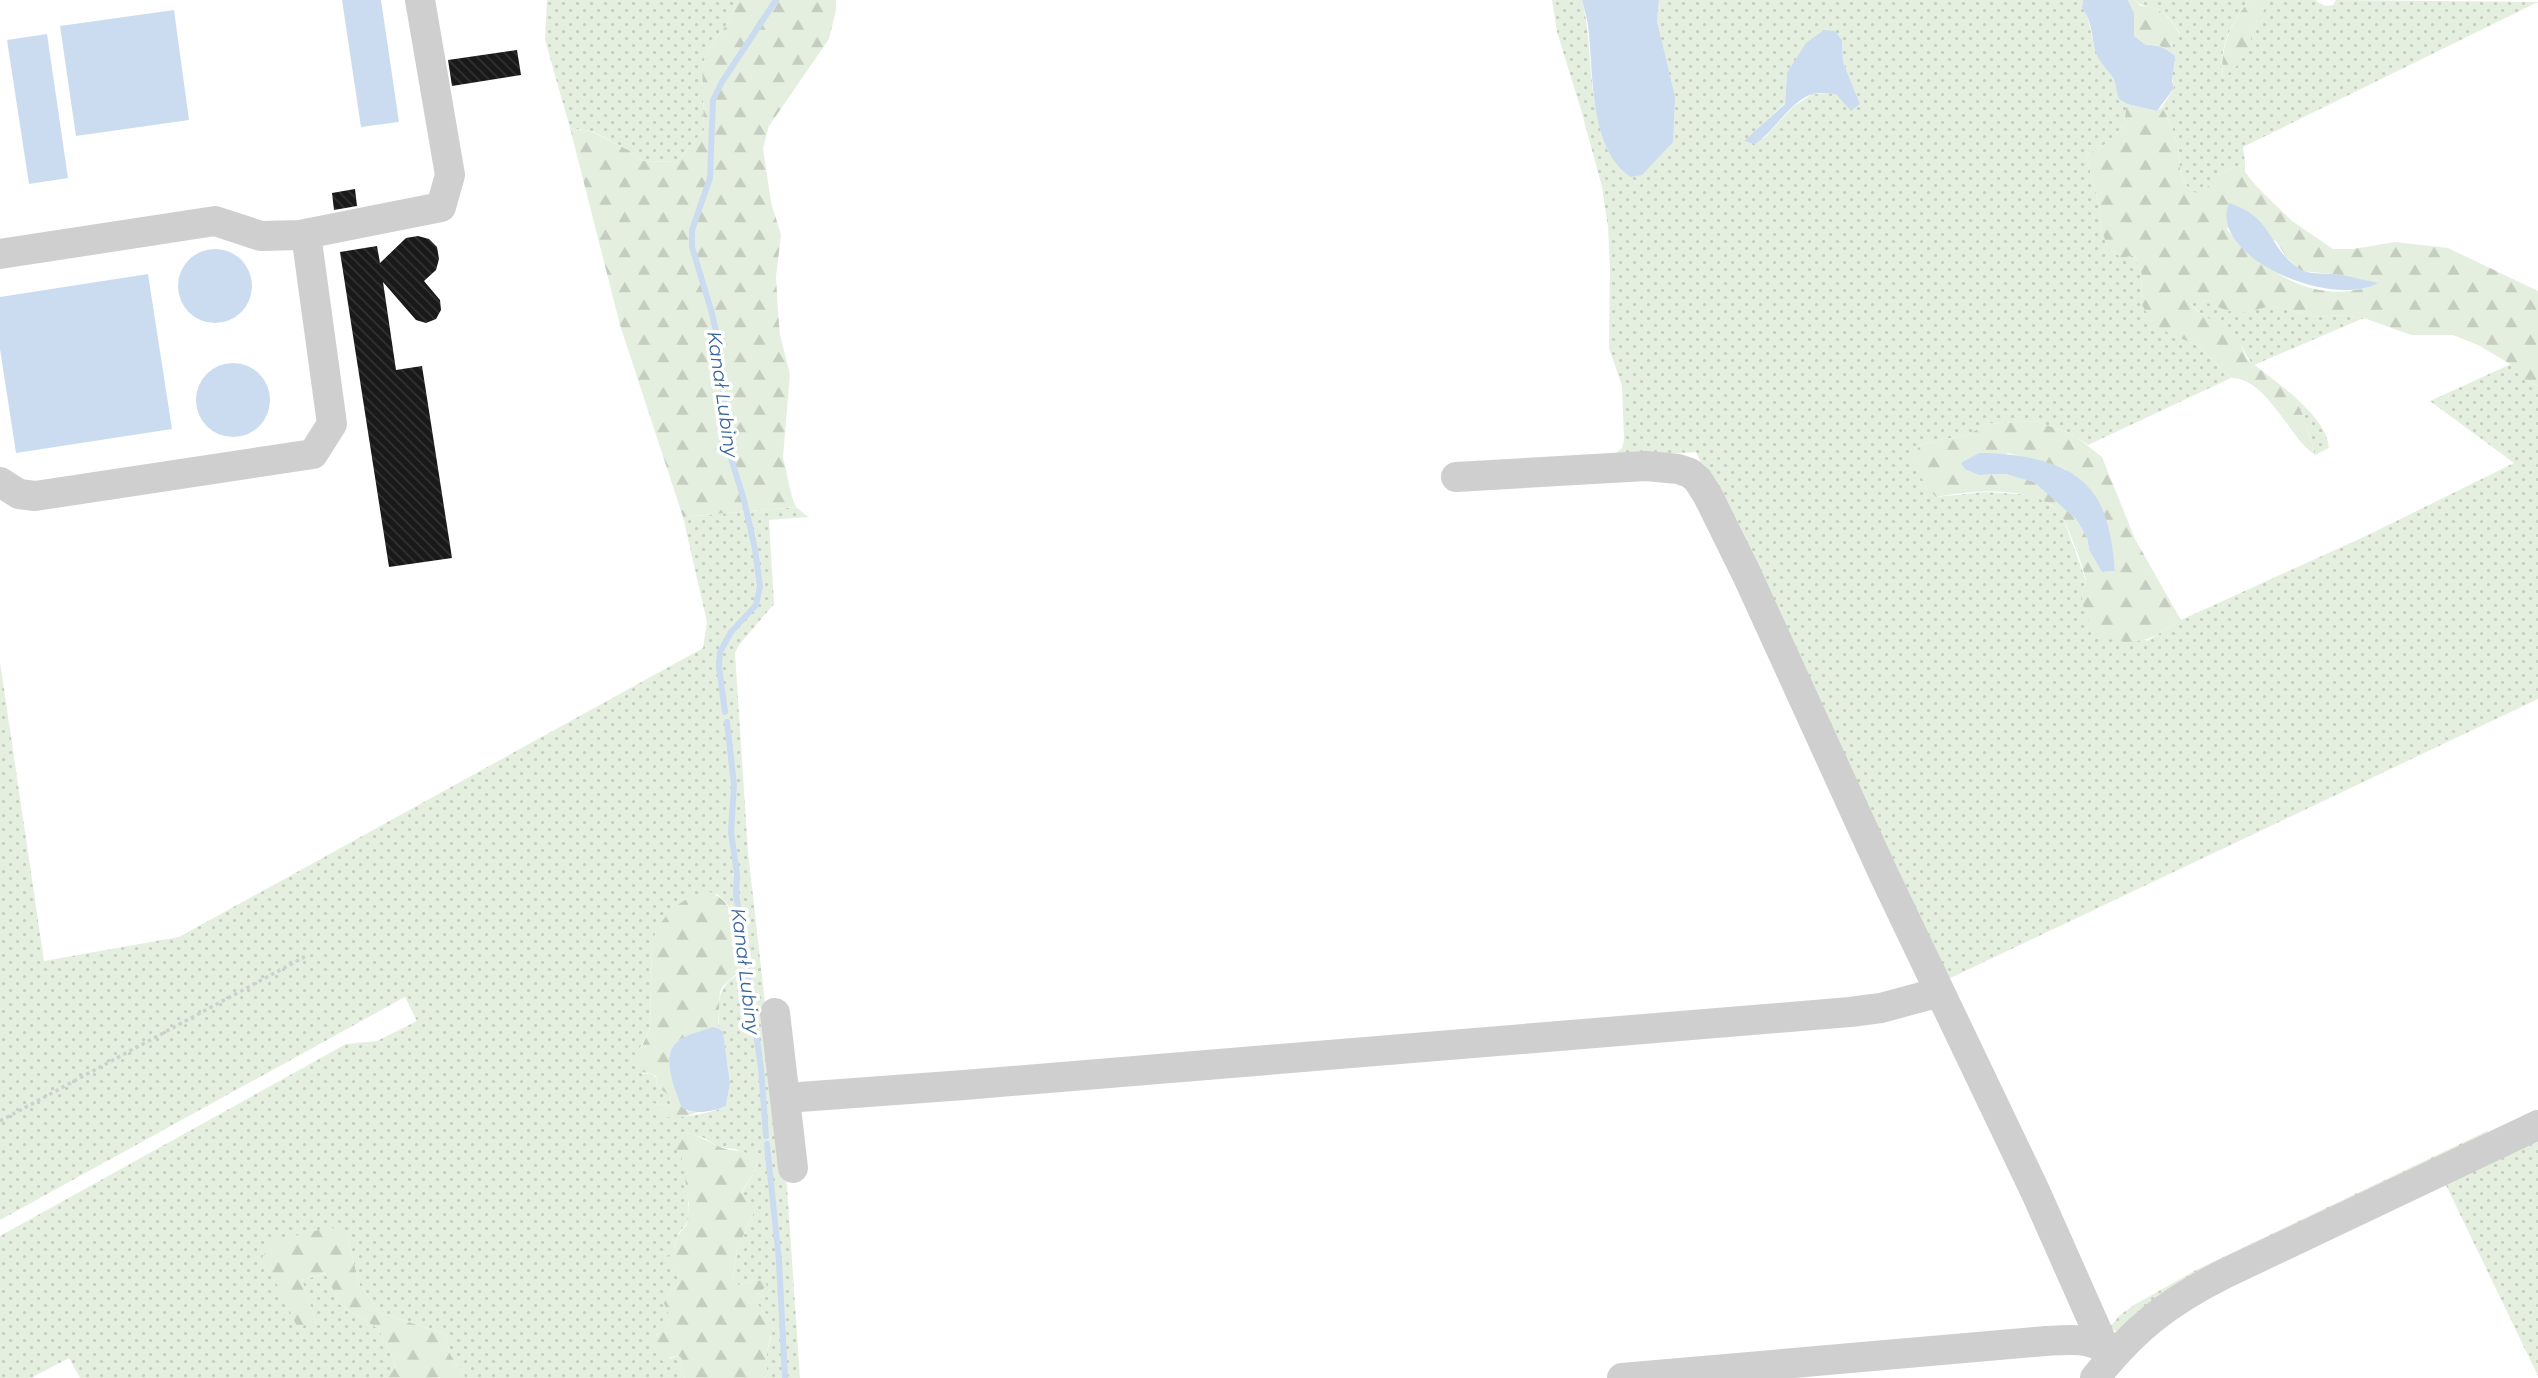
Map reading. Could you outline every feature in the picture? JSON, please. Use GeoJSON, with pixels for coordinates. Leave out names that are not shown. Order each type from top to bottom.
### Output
{"type":"FeatureCollection","features":[{"type":"Feature","properties":{"kind":"street"},"geometry":{"type":"LineString","coordinates":[[0,254],[215,221],[261,236],[306,234],[441,207],[450,175],[420,0]]}},
{"type":"Feature","properties":{"kind":"street"},"geometry":{"type":"LineString","coordinates":[[0,482],[19,494],[35,496],[313,454],[332,424],[306,234]]}},
{"type":"Feature","properties":{"kind":"street"},"geometry":{"type":"LineString","coordinates":[[1685,452],[1747,575],[1884,876],[2036,1193],[2103,1362]]}},
{"type":"Feature","properties":{"kind":"street"},"geometry":{"type":"LineString","coordinates":[[1456,477],[1646,466],[1678,469],[1690,473],[1698,480]]}},
{"type":"Feature","properties":{"kind":"street"},"geometry":{"type":"LineString","coordinates":[[786,1098],[1850,1012],[1881,1008],[1940,992]]}},
{"type":"Feature","properties":{"kind":"street"},"geometry":{"type":"LineString","coordinates":[[775,1013],[793,1168]]}},
{"type":"Feature","properties":{"kind":"street"},"geometry":{"type":"LineString","coordinates":[[2103,1362],[2153,1316],[2193,1290],[2538,1125]]}},
{"type":"Feature","properties":{"kind":"street"},"geometry":{"type":"LineString","coordinates":[[1622,1378],[2046,1340],[2096,1343],[2103,1362]]}},
{"type":"Feature","properties":{"kind":"path"},"geometry":{"type":"LineString","coordinates":[[0,1121],[306,956]]}},
{"type":"Feature","properties":{"kind":"green space"},"geometry":{"type":"Polygon","coordinates":[[[547,0],[738,0],[727,24],[708,49],[702,67],[704,130],[677,162],[644,161],[592,131],[570,128],[545,40],[547,0]]]}},
{"type":"Feature","properties":{"kind":"green space"},"geometry":{"type":"Polygon","coordinates":[[[738,0],[836,0],[829,39],[769,126],[763,148],[771,202],[781,235],[776,277],[778,312],[780,335],[790,374],[783,457],[796,507],[683,517],[620,325],[570,128],[591,131],[644,161],[677,162],[704,130],[702,67],[708,49],[727,24],[738,0]]]}},
{"type":"Feature","properties":{"kind":"green space"},"geometry":{"type":"Polygon","coordinates":[[[1552,0],[1582,0],[1594,100],[1608,151],[1674,97],[1657,21],[1659,0],[2083,0],[2097,53],[2117,86],[2119,99],[2127,104],[2122,127],[2114,137],[2086,155],[2100,209],[2101,229],[2108,248],[2122,258],[2135,255],[2142,275],[2141,303],[2172,335],[2197,345],[2231,378],[2088,445],[2074,435],[2035,421],[1985,424],[1967,436],[1942,439],[1919,446],[1913,459],[1936,497],[1985,492],[2035,495],[2061,512],[2086,581],[2082,595],[2147,641],[2181,620],[2368,535],[2514,463],[2430,401],[2511,364],[2525,380],[2538,386],[2538,699],[1944,981],[1696,452],[1610,458],[1622,448],[1624,440],[1622,386],[1609,348],[1608,227],[1602,187],[1557,32],[1552,0]],[[1842,40],[1787,73],[1785,103],[1745,141],[1764,138],[1793,107],[1812,94],[1836,93],[1860,104],[1843,62],[1842,40]]]}},
{"type":"Feature","properties":{"kind":"green space"},"geometry":{"type":"Polygon","coordinates":[[[2128,0],[2154,8],[2169,19],[2180,35],[2171,41],[2175,56],[2162,47],[2146,45],[2134,36],[2134,13],[2128,0]]]}},
{"type":"Feature","properties":{"kind":"green space"},"geometry":{"type":"Polygon","coordinates":[[[2135,0],[2251,0],[2232,26],[2224,46],[2223,78],[2240,59],[2270,0],[2315,0],[2325,6],[2333,5],[2336,0],[2538,2],[2243,147],[2245,163],[2219,174],[2200,196],[2183,180],[2176,138],[2162,107],[2174,88],[2174,54],[2171,40],[2180,34],[2163,13],[2135,0]]]}},
{"type":"Feature","properties":{"kind":"green space"},"geometry":{"type":"Polygon","coordinates":[[[2251,0],[2270,0],[2255,25],[2250,43],[2238,65],[2223,78],[2223,57],[2228,36],[2251,0]]]}},
{"type":"Feature","properties":{"kind":"green space"},"geometry":{"type":"Polygon","coordinates":[[[2127,104],[2157,111],[2162,107],[2176,138],[2183,180],[2192,191],[2200,195],[2219,174],[2245,163],[2245,172],[2257,187],[2292,221],[2333,249],[2353,249],[2395,242],[2448,248],[2538,291],[2538,386],[2525,380],[2510,364],[2480,346],[2453,335],[2411,335],[2364,318],[2340,315],[2317,317],[2271,306],[2242,313],[2228,311],[2190,296],[2189,302],[2197,311],[2232,333],[2247,359],[2293,395],[2304,417],[2315,455],[2255,387],[2244,380],[2231,378],[2197,345],[2153,324],[2141,303],[2142,275],[2135,255],[2122,258],[2108,248],[2101,229],[2100,209],[2086,155],[2114,137],[2122,127],[2127,104]],[[2226,228],[2250,254],[2280,275],[2297,283],[2314,289],[2350,291],[2376,283],[2334,274],[2300,271],[2286,257],[2276,241],[2226,228]]]}},
{"type":"Feature","properties":{"kind":"green space"},"geometry":{"type":"Polygon","coordinates":[[[2189,295],[2228,311],[2271,306],[2317,317],[2340,315],[2364,318],[2254,365],[2238,342],[2189,302],[2189,295]]]}},
{"type":"Feature","properties":{"kind":"green space"},"geometry":{"type":"Polygon","coordinates":[[[2293,395],[2321,426],[2329,448],[2315,455],[2304,417],[2293,395]]]}},
{"type":"Feature","properties":{"kind":"green space"},"geometry":{"type":"Polygon","coordinates":[[[2035,421],[2074,435],[2102,457],[2135,539],[2181,620],[2141,641],[2124,642],[2106,638],[2090,623],[2084,609],[2082,595],[2085,575],[2059,511],[2033,497],[2017,493],[1983,491],[1936,497],[1925,485],[1913,459],[1919,446],[1942,439],[1967,436],[1985,424],[2035,421]],[[2008,453],[1979,475],[2006,474],[2034,482],[2076,519],[2102,572],[2115,571],[2109,529],[2065,469],[2008,453]]]}},
{"type":"Feature","properties":{"kind":"green space"},"geometry":{"type":"Polygon","coordinates":[[[796,507],[808,517],[769,520],[774,604],[735,653],[748,852],[786,1172],[800,1378],[764,1378],[767,1375],[767,1351],[771,1337],[770,1318],[756,1303],[756,1297],[764,1289],[755,1280],[739,1285],[733,1280],[737,1249],[755,1210],[741,1194],[757,1167],[756,1160],[736,1149],[718,1147],[704,1138],[683,1132],[678,1135],[678,1144],[685,1173],[688,1220],[675,1245],[674,1265],[678,1269],[679,1283],[667,1296],[670,1313],[668,1323],[662,1332],[656,1335],[670,1359],[678,1355],[682,1359],[681,1372],[685,1378],[466,1378],[450,1354],[445,1334],[381,1313],[360,1286],[347,1237],[261,1260],[281,1289],[298,1328],[315,1319],[302,1280],[327,1273],[339,1304],[379,1329],[396,1366],[388,1378],[80,1378],[69,1358],[31,1378],[0,1378],[0,1236],[346,1044],[377,1041],[417,1021],[405,997],[0,1220],[0,662],[44,961],[179,937],[703,648],[707,622],[683,517],[796,507]],[[717,894],[686,899],[664,919],[652,943],[650,1029],[640,1048],[642,1074],[650,1073],[656,1077],[657,1086],[671,1097],[670,1104],[658,1104],[664,1115],[695,1115],[726,1106],[730,1082],[723,1033],[718,1028],[720,999],[724,987],[736,976],[739,943],[736,921],[717,894]]]}},
{"type":"Feature","properties":{"kind":"green space"},"geometry":{"type":"Polygon","coordinates":[[[707,891],[725,903],[736,922],[743,968],[720,992],[718,1028],[686,1037],[671,1050],[669,1067],[675,1087],[687,1111],[698,1112],[666,1117],[649,1108],[649,1102],[666,1106],[670,1104],[671,1097],[657,1086],[656,1076],[637,1072],[634,1061],[636,1047],[641,1048],[650,1029],[652,943],[660,925],[672,910],[688,898],[707,891]]]}},
{"type":"Feature","properties":{"kind":"green space"},"geometry":{"type":"Polygon","coordinates":[[[2487,1131],[2500,1154],[2538,1137],[2538,1376],[2443,1179],[2118,1332],[2109,1328],[2120,1315],[2134,1305],[2196,1270],[2487,1131]]]}},
{"type":"Feature","properties":{"kind":"green space"},"geometry":{"type":"Polygon","coordinates":[[[682,1132],[725,1149],[748,1153],[756,1160],[757,1167],[741,1193],[755,1210],[737,1249],[733,1279],[739,1285],[755,1280],[764,1281],[767,1285],[756,1297],[756,1303],[770,1318],[773,1328],[767,1351],[767,1375],[764,1378],[685,1378],[681,1372],[682,1359],[678,1355],[662,1361],[652,1348],[652,1339],[668,1324],[669,1316],[664,1303],[679,1283],[678,1269],[674,1265],[663,1263],[663,1257],[673,1256],[677,1237],[687,1224],[689,1205],[682,1158],[675,1141],[682,1132]]]}},
{"type":"Feature","properties":{"kind":"green space"},"geometry":{"type":"Polygon","coordinates":[[[331,1227],[347,1237],[360,1286],[381,1313],[445,1334],[450,1354],[466,1378],[388,1378],[396,1366],[379,1329],[339,1304],[326,1273],[302,1280],[315,1319],[298,1329],[280,1289],[261,1260],[270,1242],[331,1227]]]}},
{"type":"Feature","properties":{"kind":"water"},"geometry":{"type":"Polygon","coordinates":[[[342,0],[381,0],[399,122],[361,127],[342,0]]]}},
{"type":"Feature","properties":{"kind":"water"},"geometry":{"type":"Polygon","coordinates":[[[1582,0],[1659,0],[1657,21],[1675,97],[1673,142],[1642,175],[1631,177],[1617,164],[1600,129],[1593,86],[1588,23],[1582,0]]]}},
{"type":"Feature","properties":{"kind":"water"},"geometry":{"type":"Polygon","coordinates":[[[2083,0],[2128,0],[2134,13],[2134,36],[2146,45],[2162,47],[2175,56],[2172,81],[2174,88],[2157,111],[2127,104],[2119,99],[2113,78],[2097,55],[2090,24],[2082,8],[2083,0]]]}},
{"type":"Feature","properties":{"kind":"water"},"geometry":{"type":"Polygon","coordinates":[[[174,10],[189,120],[76,136],[60,26],[174,10]]]}},
{"type":"Feature","properties":{"kind":"water"},"geometry":{"type":"Polygon","coordinates":[[[1824,30],[1835,31],[1842,40],[1843,62],[1860,104],[1851,111],[1836,94],[1813,94],[1798,102],[1755,144],[1744,141],[1785,104],[1787,73],[1806,43],[1824,30]]]}},
{"type":"Feature","properties":{"kind":"water"},"geometry":{"type":"Polygon","coordinates":[[[47,34],[68,178],[29,184],[7,40],[47,34]]]}},
{"type":"Feature","properties":{"kind":"water"},"geometry":{"type":"Polygon","coordinates":[[[2229,203],[2254,216],[2280,251],[2298,268],[2311,273],[2340,275],[2378,283],[2357,289],[2332,289],[2304,284],[2278,273],[2254,259],[2236,242],[2227,223],[2229,203]]]}},
{"type":"Feature","properties":{"kind":"water"},"geometry":{"type":"Polygon","coordinates":[[[215,249],[236,255],[246,265],[252,286],[246,307],[236,317],[215,323],[194,317],[184,307],[178,286],[184,265],[194,255],[215,249]]]}},
{"type":"Feature","properties":{"kind":"water"},"geometry":{"type":"Polygon","coordinates":[[[148,274],[172,429],[16,453],[0,349],[0,297],[148,274]]]}},
{"type":"Feature","properties":{"kind":"water"},"geometry":{"type":"Polygon","coordinates":[[[233,363],[254,369],[264,379],[270,400],[264,421],[254,431],[233,437],[212,431],[202,421],[196,400],[202,379],[212,369],[233,363]]]}},
{"type":"Feature","properties":{"kind":"water"},"geometry":{"type":"Polygon","coordinates":[[[1979,453],[2012,455],[2046,462],[2077,477],[2089,488],[2103,510],[2115,571],[2102,572],[2076,519],[2034,482],[2006,474],[1979,475],[1965,469],[1961,463],[1979,453]]]}},
{"type":"Feature","properties":{"kind":"water"},"geometry":{"type":"Polygon","coordinates":[[[712,1027],[723,1032],[730,1083],[726,1106],[704,1112],[687,1110],[682,1108],[673,1084],[669,1066],[671,1049],[684,1037],[712,1027]]]}},
{"type":"Feature","properties":{"kind":"building"},"geometry":{"type":"Polygon","coordinates":[[[517,50],[521,75],[452,86],[448,60],[517,50]]]}},
{"type":"Feature","properties":{"kind":"building"},"geometry":{"type":"Polygon","coordinates":[[[355,189],[357,206],[334,210],[332,193],[355,189]]]}},
{"type":"Feature","properties":{"kind":"building"},"geometry":{"type":"Polygon","coordinates":[[[418,236],[429,239],[437,247],[439,259],[436,270],[424,281],[440,300],[441,310],[436,319],[426,323],[416,320],[383,282],[396,370],[422,366],[452,558],[389,567],[340,252],[377,246],[380,263],[406,238],[418,236]]]}},
{"type":"Feature","properties":{"kind":"waterway","name":"Kanał Lubiny"},"geometry":{"type":"LineString","coordinates":[[725,712],[719,667],[720,652],[731,632],[756,605],[760,586],[755,549],[725,426],[721,352],[692,247],[692,230],[710,178],[713,100],[776,0]]}},
{"type":"Feature","properties":{"kind":"waterway","name":"Kanał Lubiny"},"geometry":{"type":"LineString","coordinates":[[727,722],[734,785],[731,832],[737,874],[736,893],[761,1068],[766,1136]]}},
{"type":"Feature","properties":{"kind":"waterway","name":"Kanał Lubiny"},"geometry":{"type":"LineString","coordinates":[[767,1144],[779,1261],[785,1378]]}}]}
